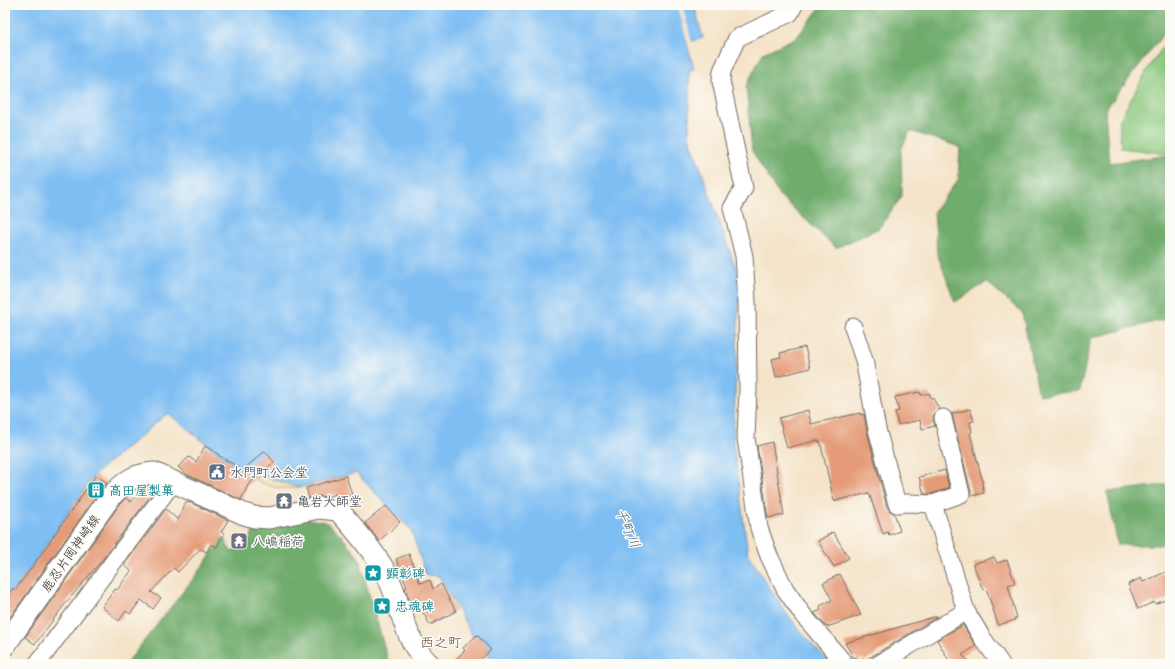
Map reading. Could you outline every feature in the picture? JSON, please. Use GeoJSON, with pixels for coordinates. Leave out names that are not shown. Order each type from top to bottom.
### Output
{"type":"FeatureCollection","features":[{"type":"Feature","properties":{"kind":"main road","name":"鹿忍片岡神崎線"},"geometry":{"type":"LineString","coordinates":[[5,645],[111,496],[125,482],[141,474],[154,473],[244,514],[254,517],[269,518],[319,508],[338,510],[357,532],[384,570],[393,590],[406,632],[429,664]]}},
{"type":"Feature","properties":{"kind":"street"},"geometry":{"type":"LineString","coordinates":[[794,5],[790,13],[737,38],[722,71],[721,81],[723,93],[744,188],[732,208],[744,256],[747,302],[748,388],[746,438],[759,528],[769,556],[785,590],[803,615],[845,664]]}},
{"type":"Feature","properties":{"kind":"street"},"geometry":{"type":"LineString","coordinates":[[853,327],[864,360],[877,429],[897,504],[933,504],[961,494],[942,418]]}},
{"type":"Feature","properties":{"kind":"street"},"geometry":{"type":"LineString","coordinates":[[37,664],[174,481]]}},
{"type":"Feature","properties":{"kind":"street"},"geometry":{"type":"LineString","coordinates":[[933,504],[966,611],[981,636],[1001,664]]}},
{"type":"Feature","properties":{"kind":"street"},"geometry":{"type":"LineString","coordinates":[[879,664],[966,611]]}},
{"type":"Feature","properties":{"kind":"green space"},"geometry":{"type":"Polygon","coordinates":[[[822,5],[1170,5],[1170,28],[1167,29],[1105,110],[1109,163],[1170,155],[1170,318],[1091,338],[1080,391],[1039,395],[1022,313],[987,282],[955,302],[937,253],[934,211],[958,180],[960,147],[910,131],[901,150],[902,196],[879,228],[836,248],[779,195],[752,151],[746,86],[763,53],[797,37],[822,5]]]}},
{"type":"Feature","properties":{"kind":"green space"},"geometry":{"type":"Polygon","coordinates":[[[1170,37],[1170,154],[1121,148],[1119,121],[1147,70],[1170,37]]]}},
{"type":"Feature","properties":{"kind":"green space"},"geometry":{"type":"Polygon","coordinates":[[[1170,484],[1170,543],[1159,545],[1118,545],[1107,492],[1170,484]]]}},
{"type":"Feature","properties":{"kind":"green space"},"geometry":{"type":"Polygon","coordinates":[[[301,518],[326,522],[340,534],[359,558],[389,664],[126,664],[197,574],[223,537],[231,552],[247,546],[254,529],[301,518]]]}},
{"type":"Feature","properties":{"kind":"sand"},"geometry":{"type":"Polygon","coordinates":[[[246,458],[306,486],[285,488],[268,485],[261,482],[235,465],[246,458]]]}},
{"type":"Feature","properties":{"kind":"water","name":"千町川"},"geometry":{"type":"Polygon","coordinates":[[[5,5],[694,5],[703,38],[687,42],[694,69],[689,71],[689,136],[740,280],[733,442],[748,554],[784,610],[815,648],[832,664],[496,664],[473,637],[439,576],[426,575],[411,530],[356,473],[302,487],[294,486],[263,476],[255,479],[219,454],[168,413],[95,474],[5,602],[5,5]]]}},
{"type":"Feature","properties":{"kind":"pier"},"geometry":{"type":"Polygon","coordinates":[[[678,5],[682,5],[692,43],[690,44],[692,52],[690,53],[678,5]]]}},
{"type":"Feature","properties":{"kind":"building"},"geometry":{"type":"Polygon","coordinates":[[[805,347],[810,368],[776,377],[772,359],[781,357],[780,353],[805,347]]]}},
{"type":"Feature","properties":{"kind":"building"},"geometry":{"type":"Polygon","coordinates":[[[920,392],[921,395],[929,393],[939,409],[933,416],[935,426],[922,429],[920,420],[898,425],[895,412],[899,411],[895,397],[920,392]]]}},
{"type":"Feature","properties":{"kind":"building"},"geometry":{"type":"Polygon","coordinates":[[[970,409],[974,421],[970,422],[972,432],[970,433],[983,483],[984,493],[971,496],[952,414],[970,409]]]}},
{"type":"Feature","properties":{"kind":"building"},"geometry":{"type":"Polygon","coordinates":[[[808,410],[811,424],[860,413],[861,415],[864,414],[867,432],[887,507],[894,513],[900,531],[889,535],[888,532],[883,534],[869,493],[834,501],[820,441],[818,442],[818,440],[787,448],[779,418],[808,410]]]}},
{"type":"Feature","properties":{"kind":"building"},"geometry":{"type":"Polygon","coordinates":[[[772,442],[784,515],[768,518],[757,446],[772,442]]]}},
{"type":"Feature","properties":{"kind":"building"},"geometry":{"type":"Polygon","coordinates":[[[205,446],[243,470],[265,451],[274,462],[248,485],[241,500],[186,474],[178,467],[189,457],[196,462],[205,446]]]}},
{"type":"Feature","properties":{"kind":"building"},"geometry":{"type":"Polygon","coordinates":[[[945,470],[949,488],[931,494],[924,494],[919,477],[945,470]]]}},
{"type":"Feature","properties":{"kind":"building"},"geometry":{"type":"Polygon","coordinates":[[[96,475],[107,483],[101,489],[6,623],[5,599],[13,588],[15,590],[33,566],[96,475]]]}},
{"type":"Feature","properties":{"kind":"building"},"geometry":{"type":"Polygon","coordinates":[[[346,476],[352,495],[341,499],[337,498],[336,494],[327,497],[317,496],[309,498],[306,488],[346,476]]]}},
{"type":"Feature","properties":{"kind":"building"},"geometry":{"type":"Polygon","coordinates":[[[145,486],[150,486],[155,490],[102,560],[65,604],[35,644],[25,637],[120,504],[126,498],[131,502],[145,486]]]}},
{"type":"Feature","properties":{"kind":"building"},"geometry":{"type":"Polygon","coordinates":[[[186,502],[228,520],[221,532],[224,533],[217,547],[211,544],[207,552],[200,549],[178,572],[174,568],[151,592],[161,598],[153,609],[141,600],[130,614],[126,611],[119,621],[102,607],[131,571],[124,565],[166,509],[178,520],[186,502]]]}},
{"type":"Feature","properties":{"kind":"building"},"geometry":{"type":"Polygon","coordinates":[[[386,506],[400,522],[379,541],[365,523],[386,506]]]}},
{"type":"Feature","properties":{"kind":"building"},"geometry":{"type":"Polygon","coordinates":[[[833,532],[849,558],[834,567],[818,541],[833,532]]]}},
{"type":"Feature","properties":{"kind":"building"},"geometry":{"type":"Polygon","coordinates":[[[409,554],[420,583],[430,580],[433,589],[441,584],[456,611],[430,625],[420,607],[412,609],[405,588],[407,587],[396,559],[409,554]]]}},
{"type":"Feature","properties":{"kind":"building"},"geometry":{"type":"Polygon","coordinates":[[[994,557],[997,563],[1007,560],[1015,583],[1008,585],[1017,618],[998,625],[987,591],[985,589],[983,590],[973,564],[994,557]]]}},
{"type":"Feature","properties":{"kind":"building"},"geometry":{"type":"Polygon","coordinates":[[[1170,570],[1170,598],[1155,604],[1154,602],[1138,609],[1128,584],[1141,578],[1143,582],[1170,570]]]}},
{"type":"Feature","properties":{"kind":"building"},"geometry":{"type":"Polygon","coordinates":[[[840,574],[861,615],[827,627],[814,613],[821,610],[820,606],[832,600],[823,583],[840,574]]]}},
{"type":"Feature","properties":{"kind":"building"},"geometry":{"type":"Polygon","coordinates":[[[937,616],[864,661],[863,658],[858,661],[856,657],[854,658],[845,643],[937,616]]]}},
{"type":"Feature","properties":{"kind":"building"},"geometry":{"type":"Polygon","coordinates":[[[963,625],[976,646],[962,655],[972,664],[951,664],[937,640],[963,625]]]}},
{"type":"Feature","properties":{"kind":"building"},"geometry":{"type":"Polygon","coordinates":[[[477,635],[491,650],[476,664],[451,664],[465,650],[463,648],[477,635]]]}},
{"type":"Feature","properties":{"kind":"place","name":"水門町公会堂"},"geometry":{"type":"Point","coordinates":[217,472]}},
{"type":"Feature","properties":{"kind":"place","name":"高田屋製菓"},"geometry":{"type":"Point","coordinates":[96,490]}},
{"type":"Feature","properties":{"kind":"place","name":"亀岩大師堂"},"geometry":{"type":"Point","coordinates":[284,501]}},
{"type":"Feature","properties":{"kind":"place","name":"八嶋稲荷"},"geometry":{"type":"Point","coordinates":[239,541]}},
{"type":"Feature","properties":{"kind":"place","name":"顕彰碑"},"geometry":{"type":"Point","coordinates":[373,573]}},
{"type":"Feature","properties":{"kind":"place","name":"忠魂碑"},"geometry":{"type":"Point","coordinates":[382,606]}},
{"type":"Feature","properties":{"kind":"district","name":"西之町"},"geometry":{"type":"Point","coordinates":[441,642]}}]}
